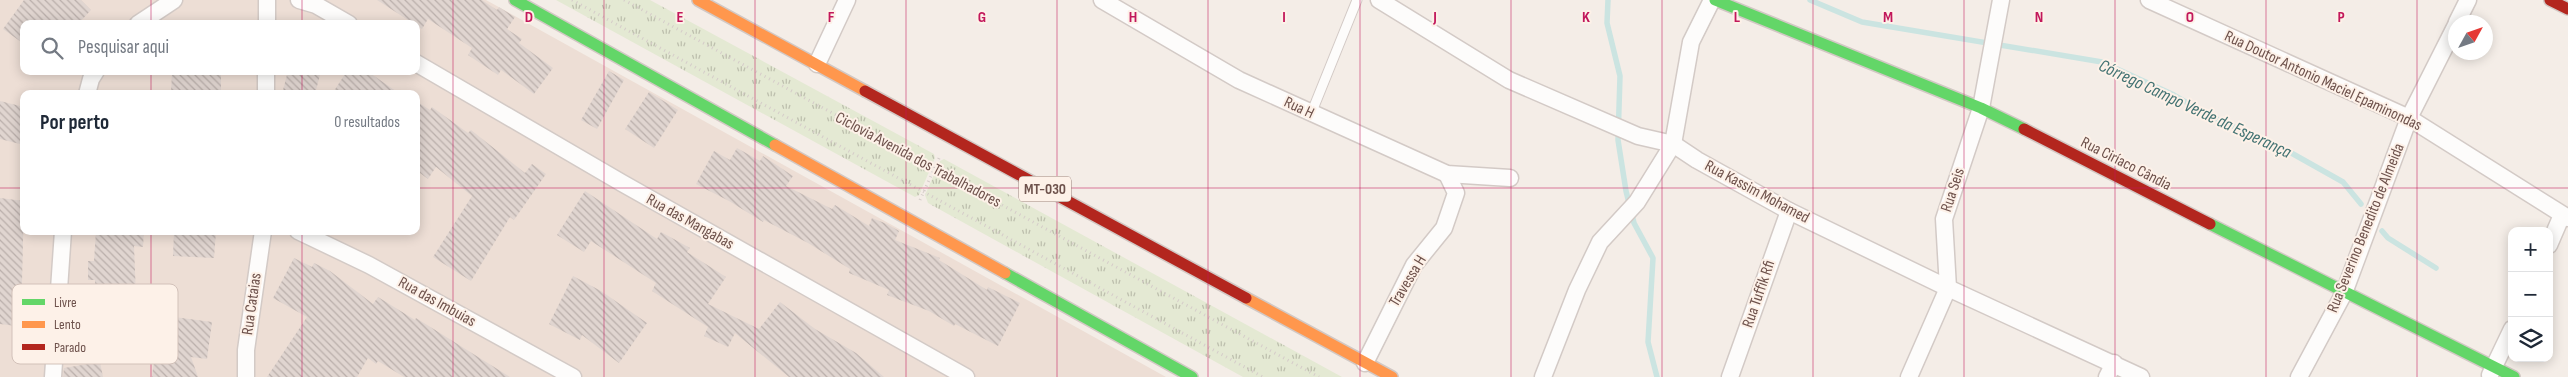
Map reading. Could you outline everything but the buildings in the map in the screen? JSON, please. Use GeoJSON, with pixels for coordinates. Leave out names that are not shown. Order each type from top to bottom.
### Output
{"type":"FeatureCollection","features":[{"type":"Feature","properties":{"kind":"main road"},"geometry":{"type":"LineString","coordinates":[[515,0],[910,222],[1192,377]]}},
{"type":"Feature","properties":{"kind":"main road","name":"MT-030"},"geometry":{"type":"LineString","coordinates":[[698,0],[1392,377]]}},
{"type":"Feature","properties":{"kind":"main road","name":"Rua Ciríaco Cândia"},"geometry":{"type":"LineString","coordinates":[[1713,0],[1981,108],[2344,293],[2492,372],[2514,377]]}},
{"type":"Feature","properties":{"kind":"main road"},"geometry":{"type":"LineString","coordinates":[[2550,0],[2568,9]]}},
{"type":"Feature","properties":{"kind":"street"},"geometry":{"type":"LineString","coordinates":[[144,20],[174,0]]}},
{"type":"Feature","properties":{"kind":"street"},"geometry":{"type":"LineString","coordinates":[[267,0],[267,20]]}},
{"type":"Feature","properties":{"kind":"street"},"geometry":{"type":"LineString","coordinates":[[299,0],[316,5],[342,20]]}},
{"type":"Feature","properties":{"kind":"street"},"geometry":{"type":"LineString","coordinates":[[817,64],[847,0]]}},
{"type":"Feature","properties":{"kind":"street","name":"Rua H"},"geometry":{"type":"LineString","coordinates":[[1102,0],[1239,80],[1447,174],[1510,178]]}},
{"type":"Feature","properties":{"kind":"street","name":"Rua Kassim Mohamed"},"geometry":{"type":"LineString","coordinates":[[1379,0],[1509,80],[1630,132],[1673,144],[1697,160],[1789,211],[1948,288],[2110,370],[2141,377]]}},
{"type":"Feature","properties":{"kind":"street"},"geometry":{"type":"LineString","coordinates":[[1544,377],[1577,290],[1600,242],[1637,202],[1673,144],[1691,42],[1713,0]]}},
{"type":"Feature","properties":{"kind":"street","name":"Rua Seis"},"geometry":{"type":"LineString","coordinates":[[1909,377],[1948,288],[1944,218],[1981,108],[2001,0]]}},
{"type":"Feature","properties":{"kind":"street","name":"Rua Doutor Antonio Maciel Epaminondas"},"geometry":{"type":"LineString","coordinates":[[2149,0],[2409,118],[2565,217]]}},
{"type":"Feature","properties":{"kind":"street","name":"Rua Severino Benedito de Almeida"},"geometry":{"type":"LineString","coordinates":[[2460,15],[2468,0]]}},
{"type":"Feature","properties":{"kind":"street","name":"Rua Severino Benedito de Almeida"},"geometry":{"type":"LineString","coordinates":[[2299,377],[2344,293],[2409,118],[2448,40]]}},
{"type":"Feature","properties":{"kind":"street","name":"Rua das Mangabas"},"geometry":{"type":"LineString","coordinates":[[420,65],[622,183],[966,377]]}},
{"type":"Feature","properties":{"kind":"street"},"geometry":{"type":"LineString","coordinates":[[88,90],[90,79],[93,75]]}},
{"type":"Feature","properties":{"kind":"street"},"geometry":{"type":"LineString","coordinates":[[266,75],[266,90]]}},
{"type":"Feature","properties":{"kind":"street","name":"Travessa H"},"geometry":{"type":"LineString","coordinates":[[1365,363],[1414,265],[1444,228],[1456,193],[1447,174]]}},
{"type":"Feature","properties":{"kind":"street","name":"Rua Tuffik Rfi"},"geometry":{"type":"LineString","coordinates":[[1730,377],[1789,211]]}},
{"type":"Feature","properties":{"kind":"street"},"geometry":{"type":"LineString","coordinates":[[2553,238],[2565,217]]}},
{"type":"Feature","properties":{"kind":"street"},"geometry":{"type":"LineString","coordinates":[[59,284],[63,235]]}},
{"type":"Feature","properties":{"kind":"street","name":"Rua Cataias"},"geometry":{"type":"LineString","coordinates":[[246,377],[246,350],[262,235]]}},
{"type":"Feature","properties":{"kind":"street","name":"Rua das Imbuias"},"geometry":{"type":"LineString","coordinates":[[306,235],[369,265],[573,377]]}},
{"type":"Feature","properties":{"kind":"street"},"geometry":{"type":"LineString","coordinates":[[2492,372],[2508,338]]}},
{"type":"Feature","properties":{"kind":"street"},"geometry":{"type":"LineString","coordinates":[[930,357],[948,377]]}},
{"type":"Feature","properties":{"kind":"street"},"geometry":{"type":"LineString","coordinates":[[53,377],[54,364]]}},
{"type":"Feature","properties":{"kind":"lane"},"geometry":{"type":"LineString","coordinates":[[1311,114],[1357,0]]}},
{"type":"Feature","properties":{"kind":"path","name":"Ciclovia Avenida dos Trabalhadores"},"geometry":{"type":"LineString","coordinates":[[572,0],[1263,377]]}},
{"type":"Feature","properties":{"kind":"path","name":"Ciclovia Avenida dos Trabalhadores"},"geometry":{"type":"LineString","coordinates":[[624,0],[1319,377]]}},
{"type":"Feature","properties":{"kind":"path"},"geometry":{"type":"LineString","coordinates":[[910,222],[948,137]]}},
{"type":"Feature","properties":{"kind":"shaded area"},"geometry":{"type":"Polygon","coordinates":[[[0,0],[486,0],[1166,377],[0,377],[0,0]]]}},
{"type":"Feature","properties":{"kind":"green space"},"geometry":{"type":"Polygon","coordinates":[[[556,0],[650,0],[934,154],[935,158],[919,195],[915,197],[556,0]]]}},
{"type":"Feature","properties":{"kind":"green space"},"geometry":{"type":"Polygon","coordinates":[[[944,159],[1342,377],[1243,377],[928,203],[925,195],[940,161],[944,159]]]}},
{"type":"Feature","properties":{"kind":"waterway"},"geometry":{"type":"LineString","coordinates":[[1608,0],[1607,23],[1620,76],[1618,140],[1626,191],[1634,223],[1653,258],[1648,342],[1657,377]]}},
{"type":"Feature","properties":{"kind":"waterway","name":"Córrego Campo Verde da Esperança"},"geometry":{"type":"LineString","coordinates":[[1810,0],[1862,22],[2102,62],[2174,95],[2208,115],[2286,150],[2343,182],[2361,204]]}},
{"type":"Feature","properties":{"kind":"waterway","name":"Córrego Campo Verde da Esperança"},"geometry":{"type":"LineString","coordinates":[[2382,231],[2388,238],[2436,268]]}},
{"type":"Feature","properties":{"kind":"traffic: fast"},"geometry":{"type":"LineString","coordinates":[[515,0],[775,145]]}},
{"type":"Feature","properties":{"kind":"traffic: fast"},"geometry":{"type":"LineString","coordinates":[[1715,0],[1981,108],[2024,129]]}},
{"type":"Feature","properties":{"kind":"traffic: fast"},"geometry":{"type":"LineString","coordinates":[[2210,224],[2514,377]]}},
{"type":"Feature","properties":{"kind":"traffic: fast"},"geometry":{"type":"LineString","coordinates":[[1005,273],[1192,377]]}},
{"type":"Feature","properties":{"kind":"traffic: slow"},"geometry":{"type":"LineString","coordinates":[[698,0],[865,91]]}},
{"type":"Feature","properties":{"kind":"traffic: slow"},"geometry":{"type":"LineString","coordinates":[[775,145],[1005,273]]}},
{"type":"Feature","properties":{"kind":"traffic: slow"},"geometry":{"type":"LineString","coordinates":[[1246,298],[1392,377]]}},
{"type":"Feature","properties":{"kind":"traffic: jam"},"geometry":{"type":"LineString","coordinates":[[2550,0],[2568,9]]}},
{"type":"Feature","properties":{"kind":"traffic: jam"},"geometry":{"type":"LineString","coordinates":[[865,91],[1246,298]]}},
{"type":"Feature","properties":{"kind":"traffic: jam"},"geometry":{"type":"LineString","coordinates":[[2024,129],[2210,224]]}}]}
